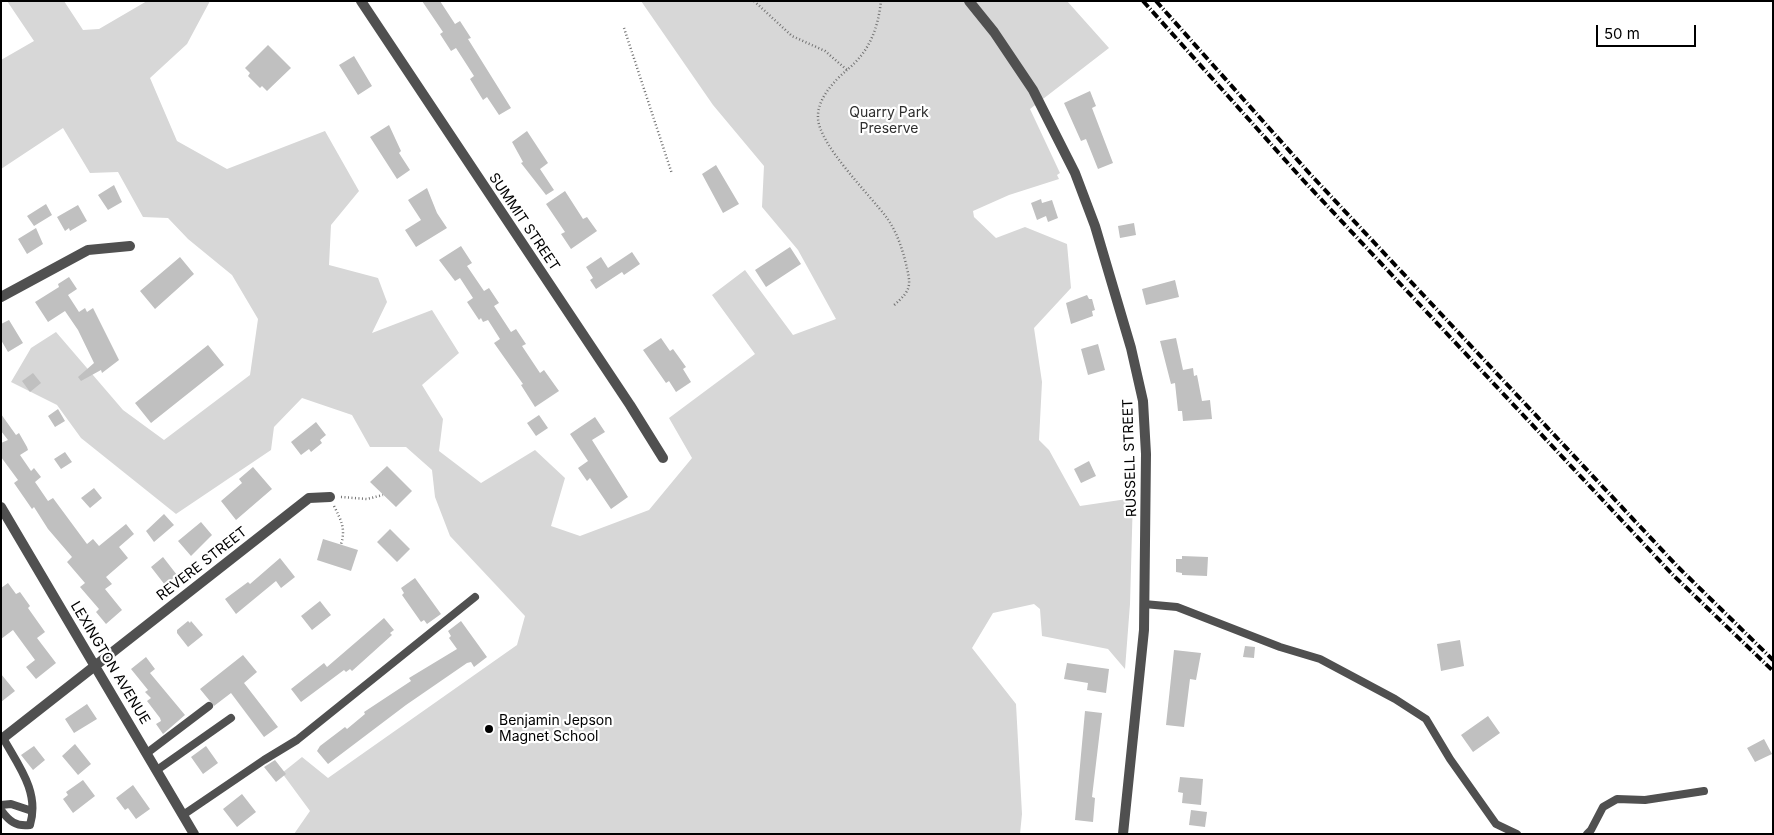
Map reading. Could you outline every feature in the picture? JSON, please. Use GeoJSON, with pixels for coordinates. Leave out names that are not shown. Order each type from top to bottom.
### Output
{"type":"FeatureCollection","features":[{"type":"Feature","properties":{"kind":"street","name":"SUMMIT STREET"},"geometry":{"type":"LineString","coordinates":[[361,1],[630,405],[663,458]]}},
{"type":"Feature","properties":{"kind":"street","name":"RUSSELL STREET"},"geometry":{"type":"LineString","coordinates":[[970,1],[1020,70],[1066,152],[1095,226],[1131,348],[1143,401],[1146,427],[1144,604],[1141,667],[1123,834]]}},
{"type":"Feature","properties":{"kind":"street"},"geometry":{"type":"LineString","coordinates":[[1,297],[88,250],[130,246]]}},
{"type":"Feature","properties":{"kind":"street","name":"REVERE STREET"},"geometry":{"type":"LineString","coordinates":[[3,738],[309,498],[330,496]]}},
{"type":"Feature","properties":{"kind":"street","name":"LEXINGTON AVENUE"},"geometry":{"type":"LineString","coordinates":[[1,507],[194,834]]}},
{"type":"Feature","properties":{"kind":"lane"},"geometry":{"type":"LineString","coordinates":[[183,815],[297,740],[475,597]]}},
{"type":"Feature","properties":{"kind":"lane"},"geometry":{"type":"LineString","coordinates":[[1144,604],[1177,607],[1280,647],[1320,659],[1395,699],[1426,719],[1450,760],[1496,824],[1517,834]]}},
{"type":"Feature","properties":{"kind":"lane"},"geometry":{"type":"LineString","coordinates":[[147,753],[209,706]]}},
{"type":"Feature","properties":{"kind":"lane"},"geometry":{"type":"LineString","coordinates":[[157,770],[231,718]]}},
{"type":"Feature","properties":{"kind":"lane"},"geometry":{"type":"LineString","coordinates":[[1,810],[9,820],[20,826],[30,825],[32,790],[3,738]]}},
{"type":"Feature","properties":{"kind":"lane"},"geometry":{"type":"LineString","coordinates":[[1587,834],[1592,830],[1603,807],[1617,799],[1644,800],[1704,791]]}},
{"type":"Feature","properties":{"kind":"lane"},"geometry":{"type":"LineString","coordinates":[[1,805],[11,804],[32,811]]}},
{"type":"Feature","properties":{"kind":"path"},"geometry":{"type":"LineString","coordinates":[[754,1],[792,36],[825,51],[847,70]]}},
{"type":"Feature","properties":{"kind":"path"},"geometry":{"type":"LineString","coordinates":[[881,1],[876,26],[866,50],[823,97],[818,117],[821,130],[835,154],[888,219],[899,239],[910,281],[910,289],[893,306]]}},
{"type":"Feature","properties":{"kind":"path"},"geometry":{"type":"LineString","coordinates":[[624,28],[672,174]]}},
{"type":"Feature","properties":{"kind":"path"},"geometry":{"type":"LineString","coordinates":[[330,496],[367,499],[383,495]]}},
{"type":"Feature","properties":{"kind":"path"},"geometry":{"type":"LineString","coordinates":[[330,496],[343,523],[344,531],[341,544]]}},
{"type":"Feature","properties":{"kind":"green space","name":"Quarry Park Preserve"},"geometry":{"type":"Polygon","coordinates":[[[7,1],[64,1],[83,30],[99,29],[147,1],[210,1],[187,44],[150,78],[177,141],[227,169],[325,131],[359,191],[331,225],[329,265],[378,278],[387,302],[372,333],[432,310],[459,353],[422,385],[443,419],[439,451],[481,483],[535,450],[565,478],[551,526],[580,536],[649,510],[692,458],[669,418],[755,354],[712,295],[745,270],[793,335],[836,319],[798,250],[762,207],[764,166],[713,105],[641,1],[1067,1],[1109,48],[1030,109],[1060,173],[1057,175],[1059,179],[1009,195],[973,211],[974,217],[996,238],[1025,227],[1067,244],[1071,288],[1034,328],[1042,382],[1039,440],[1049,450],[1080,506],[1127,499],[1133,496],[1130,604],[1125,669],[1108,649],[1042,636],[1040,609],[1034,604],[993,613],[972,648],[1016,704],[1022,814],[1020,834],[294,834],[310,811],[282,773],[302,757],[328,778],[517,645],[525,616],[450,536],[435,497],[432,470],[406,447],[370,447],[352,415],[302,398],[274,427],[271,450],[176,514],[81,438],[57,405],[11,382],[31,348],[56,332],[123,410],[164,440],[250,375],[258,319],[232,275],[188,239],[168,218],[143,217],[118,172],[90,173],[63,128],[1,169],[1,60],[34,41],[7,1]]]}},
{"type":"Feature","properties":{"kind":"building"},"geometry":{"type":"Polygon","coordinates":[[[422,1],[440,1],[455,24],[460,21],[471,38],[468,39],[511,108],[499,115],[487,97],[483,100],[470,79],[474,76],[456,48],[451,51],[440,34],[443,32],[422,1]]]}},
{"type":"Feature","properties":{"kind":"building"},"geometry":{"type":"Polygon","coordinates":[[[268,45],[291,68],[267,91],[262,86],[260,88],[248,76],[250,73],[245,68],[268,45]]]}},
{"type":"Feature","properties":{"kind":"building"},"geometry":{"type":"Polygon","coordinates":[[[354,56],[372,86],[358,95],[339,65],[354,56]]]}},
{"type":"Feature","properties":{"kind":"building"},"geometry":{"type":"Polygon","coordinates":[[[1090,91],[1096,106],[1092,108],[1113,163],[1098,169],[1086,139],[1081,141],[1064,103],[1090,91]]]}},
{"type":"Feature","properties":{"kind":"building"},"geometry":{"type":"Polygon","coordinates":[[[389,125],[401,151],[399,153],[410,170],[397,179],[370,137],[389,125]]]}},
{"type":"Feature","properties":{"kind":"building"},"geometry":{"type":"Polygon","coordinates":[[[527,131],[548,163],[540,169],[554,190],[546,195],[521,163],[523,162],[512,142],[527,131]]]}},
{"type":"Feature","properties":{"kind":"building"},"geometry":{"type":"Polygon","coordinates":[[[716,165],[739,204],[723,213],[702,174],[716,165]]]}},
{"type":"Feature","properties":{"kind":"building"},"geometry":{"type":"Polygon","coordinates":[[[114,185],[122,202],[108,210],[98,195],[114,185]]]}},
{"type":"Feature","properties":{"kind":"building"},"geometry":{"type":"Polygon","coordinates":[[[427,188],[437,213],[447,228],[416,247],[405,230],[421,220],[408,200],[427,188]]]}},
{"type":"Feature","properties":{"kind":"building"},"geometry":{"type":"Polygon","coordinates":[[[565,191],[583,219],[587,217],[597,231],[571,249],[561,234],[565,232],[546,204],[565,191]]]}},
{"type":"Feature","properties":{"kind":"building"},"geometry":{"type":"Polygon","coordinates":[[[1041,199],[1042,203],[1052,200],[1058,218],[1048,222],[1046,216],[1037,220],[1031,203],[1041,199]]]}},
{"type":"Feature","properties":{"kind":"building"},"geometry":{"type":"Polygon","coordinates":[[[46,204],[52,215],[34,226],[27,216],[46,204]]]}},
{"type":"Feature","properties":{"kind":"building"},"geometry":{"type":"Polygon","coordinates":[[[78,205],[87,221],[70,231],[69,228],[65,231],[57,217],[78,205]]]}},
{"type":"Feature","properties":{"kind":"building"},"geometry":{"type":"Polygon","coordinates":[[[1134,223],[1136,235],[1120,238],[1118,226],[1134,223]]]}},
{"type":"Feature","properties":{"kind":"building"},"geometry":{"type":"Polygon","coordinates":[[[36,228],[43,244],[27,254],[18,239],[36,228]]]}},
{"type":"Feature","properties":{"kind":"building"},"geometry":{"type":"Polygon","coordinates":[[[461,246],[472,263],[467,266],[484,291],[489,288],[499,303],[494,306],[511,332],[516,329],[526,344],[522,346],[540,373],[544,370],[559,391],[535,407],[521,385],[523,384],[494,343],[500,339],[488,320],[483,322],[481,318],[479,320],[467,302],[473,298],[460,278],[455,281],[439,260],[461,246]]]}},
{"type":"Feature","properties":{"kind":"building"},"geometry":{"type":"Polygon","coordinates":[[[790,247],[801,264],[766,287],[755,270],[790,247]]]}},
{"type":"Feature","properties":{"kind":"building"},"geometry":{"type":"Polygon","coordinates":[[[632,252],[640,264],[624,275],[622,272],[596,289],[590,280],[593,278],[586,267],[601,257],[608,268],[632,252]]]}},
{"type":"Feature","properties":{"kind":"building"},"geometry":{"type":"Polygon","coordinates":[[[180,257],[194,274],[155,309],[140,291],[180,257]]]}},
{"type":"Feature","properties":{"kind":"building"},"geometry":{"type":"Polygon","coordinates":[[[69,277],[77,289],[68,295],[79,312],[85,308],[87,312],[93,308],[119,360],[102,373],[101,370],[81,381],[78,377],[94,363],[78,330],[65,311],[48,322],[35,302],[59,287],[58,284],[69,277]]]}},
{"type":"Feature","properties":{"kind":"building"},"geometry":{"type":"Polygon","coordinates":[[[1175,280],[1179,297],[1146,305],[1142,289],[1175,280]]]}},
{"type":"Feature","properties":{"kind":"building"},"geometry":{"type":"Polygon","coordinates":[[[1087,295],[1089,299],[1092,299],[1095,310],[1092,311],[1093,316],[1071,324],[1066,303],[1087,295]]]}},
{"type":"Feature","properties":{"kind":"building"},"geometry":{"type":"Polygon","coordinates":[[[9,320],[23,343],[8,352],[1,340],[1,324],[9,320]]]}},
{"type":"Feature","properties":{"kind":"building"},"geometry":{"type":"Polygon","coordinates":[[[661,338],[670,351],[673,349],[686,367],[683,369],[691,382],[676,392],[669,381],[666,383],[643,350],[661,338]]]}},
{"type":"Feature","properties":{"kind":"building"},"geometry":{"type":"Polygon","coordinates":[[[1176,338],[1183,370],[1193,368],[1194,376],[1197,375],[1202,401],[1210,400],[1212,419],[1183,421],[1182,411],[1178,411],[1175,383],[1171,384],[1160,341],[1176,338]]]}},
{"type":"Feature","properties":{"kind":"building"},"geometry":{"type":"Polygon","coordinates":[[[1098,344],[1105,370],[1088,375],[1081,349],[1098,344]]]}},
{"type":"Feature","properties":{"kind":"building"},"geometry":{"type":"Polygon","coordinates":[[[208,345],[224,365],[151,423],[135,403],[208,345]]]}},
{"type":"Feature","properties":{"kind":"building"},"geometry":{"type":"Polygon","coordinates":[[[33,373],[41,383],[30,392],[22,381],[33,373]]]}},
{"type":"Feature","properties":{"kind":"building"},"geometry":{"type":"Polygon","coordinates":[[[58,409],[65,421],[55,427],[48,416],[58,409]]]}},
{"type":"Feature","properties":{"kind":"building"},"geometry":{"type":"Polygon","coordinates":[[[1,414],[16,435],[19,433],[27,447],[28,450],[20,455],[31,471],[34,468],[41,477],[35,482],[48,501],[53,498],[87,544],[93,539],[99,546],[126,524],[134,534],[119,547],[128,558],[106,577],[112,584],[105,589],[122,610],[106,624],[96,612],[99,609],[80,587],[85,583],[67,562],[72,557],[48,529],[34,507],[32,509],[14,483],[18,480],[1,457],[1,443],[8,440],[1,431],[1,414]]]}},
{"type":"Feature","properties":{"kind":"building"},"geometry":{"type":"Polygon","coordinates":[[[539,415],[548,428],[536,436],[527,423],[539,415]]]}},
{"type":"Feature","properties":{"kind":"building"},"geometry":{"type":"Polygon","coordinates":[[[595,417],[605,432],[592,440],[628,497],[611,509],[590,478],[587,481],[578,468],[588,461],[570,434],[595,417]]]}},
{"type":"Feature","properties":{"kind":"building"},"geometry":{"type":"Polygon","coordinates":[[[316,422],[326,435],[320,440],[322,443],[311,452],[309,449],[301,455],[291,442],[316,422]]]}},
{"type":"Feature","properties":{"kind":"building"},"geometry":{"type":"Polygon","coordinates":[[[65,452],[72,462],[61,469],[54,459],[65,452]]]}},
{"type":"Feature","properties":{"kind":"building"},"geometry":{"type":"Polygon","coordinates":[[[1089,461],[1096,476],[1081,483],[1074,469],[1089,461]]]}},
{"type":"Feature","properties":{"kind":"building"},"geometry":{"type":"Polygon","coordinates":[[[387,466],[412,491],[396,507],[370,482],[387,466]]]}},
{"type":"Feature","properties":{"kind":"building"},"geometry":{"type":"Polygon","coordinates":[[[253,467],[272,489],[236,520],[221,501],[242,483],[239,479],[253,467]]]}},
{"type":"Feature","properties":{"kind":"building"},"geometry":{"type":"Polygon","coordinates":[[[94,488],[102,498],[90,508],[81,498],[94,488]]]}},
{"type":"Feature","properties":{"kind":"building"},"geometry":{"type":"Polygon","coordinates":[[[164,514],[174,525],[154,542],[146,531],[164,514]]]}},
{"type":"Feature","properties":{"kind":"building"},"geometry":{"type":"Polygon","coordinates":[[[201,522],[212,535],[191,556],[178,541],[201,522]]]}},
{"type":"Feature","properties":{"kind":"building"},"geometry":{"type":"Polygon","coordinates":[[[390,529],[410,549],[397,562],[377,542],[390,529]]]}},
{"type":"Feature","properties":{"kind":"building"},"geometry":{"type":"Polygon","coordinates":[[[323,539],[358,550],[351,571],[317,560],[323,539]]]}},
{"type":"Feature","properties":{"kind":"building"},"geometry":{"type":"Polygon","coordinates":[[[1182,556],[1208,557],[1207,576],[1182,575],[1182,573],[1176,572],[1176,559],[1182,559],[1182,556]]]}},
{"type":"Feature","properties":{"kind":"building"},"geometry":{"type":"Polygon","coordinates":[[[163,557],[177,575],[165,585],[151,567],[163,557]]]}},
{"type":"Feature","properties":{"kind":"building"},"geometry":{"type":"Polygon","coordinates":[[[280,558],[295,577],[281,588],[276,581],[236,614],[225,599],[248,582],[250,584],[280,558]]]}},
{"type":"Feature","properties":{"kind":"building"},"geometry":{"type":"Polygon","coordinates":[[[415,578],[441,614],[427,624],[424,620],[421,622],[402,595],[404,593],[401,588],[415,578]]]}},
{"type":"Feature","properties":{"kind":"building"},"geometry":{"type":"Polygon","coordinates":[[[8,583],[16,594],[20,592],[30,606],[28,608],[45,632],[37,638],[56,663],[36,679],[26,667],[35,660],[13,630],[1,639],[1,588],[8,583]]]}},
{"type":"Feature","properties":{"kind":"building"},"geometry":{"type":"Polygon","coordinates":[[[320,601],[331,615],[312,630],[301,616],[320,601]]]}},
{"type":"Feature","properties":{"kind":"building"},"geometry":{"type":"Polygon","coordinates":[[[384,618],[394,630],[390,633],[392,635],[352,671],[350,669],[346,672],[344,670],[301,702],[291,689],[324,663],[327,667],[384,618]]]}},
{"type":"Feature","properties":{"kind":"building"},"geometry":{"type":"Polygon","coordinates":[[[188,621],[190,623],[191,621],[203,635],[188,647],[177,633],[177,630],[188,621]]]}},
{"type":"Feature","properties":{"kind":"building"},"geometry":{"type":"Polygon","coordinates":[[[461,621],[487,657],[474,667],[471,662],[467,663],[406,705],[328,764],[317,751],[320,746],[345,727],[347,729],[365,714],[364,712],[411,681],[409,678],[457,649],[449,638],[451,636],[448,631],[461,621]]]}},
{"type":"Feature","properties":{"kind":"building"},"geometry":{"type":"Polygon","coordinates":[[[1460,640],[1464,666],[1441,671],[1437,644],[1460,640]]]}},
{"type":"Feature","properties":{"kind":"building"},"geometry":{"type":"Polygon","coordinates":[[[1245,646],[1255,647],[1254,658],[1243,657],[1245,646]]]}},
{"type":"Feature","properties":{"kind":"building"},"geometry":{"type":"Polygon","coordinates":[[[1174,650],[1201,653],[1196,680],[1190,679],[1184,727],[1166,725],[1174,650]]]}},
{"type":"Feature","properties":{"kind":"building"},"geometry":{"type":"Polygon","coordinates":[[[243,655],[257,672],[244,683],[278,727],[264,737],[231,693],[214,706],[200,689],[243,655]]]}},
{"type":"Feature","properties":{"kind":"building"},"geometry":{"type":"Polygon","coordinates":[[[146,657],[155,669],[150,673],[185,715],[163,734],[156,724],[161,721],[160,718],[147,701],[151,698],[145,692],[148,690],[131,669],[146,657]]]}},
{"type":"Feature","properties":{"kind":"building"},"geometry":{"type":"Polygon","coordinates":[[[1067,663],[1109,669],[1106,693],[1087,690],[1088,683],[1064,679],[1067,663]]]}},
{"type":"Feature","properties":{"kind":"building"},"geometry":{"type":"Polygon","coordinates":[[[1,674],[15,691],[1,702],[1,674]]]}},
{"type":"Feature","properties":{"kind":"building"},"geometry":{"type":"Polygon","coordinates":[[[87,704],[97,719],[74,733],[65,719],[87,704]]]}},
{"type":"Feature","properties":{"kind":"building"},"geometry":{"type":"Polygon","coordinates":[[[1085,711],[1102,713],[1092,797],[1095,798],[1093,822],[1075,820],[1085,711]]]}},
{"type":"Feature","properties":{"kind":"building"},"geometry":{"type":"Polygon","coordinates":[[[1488,716],[1500,733],[1473,752],[1461,735],[1488,716]]]}},
{"type":"Feature","properties":{"kind":"building"},"geometry":{"type":"Polygon","coordinates":[[[1764,739],[1772,754],[1755,762],[1747,748],[1764,739]]]}},
{"type":"Feature","properties":{"kind":"building"},"geometry":{"type":"Polygon","coordinates":[[[75,744],[91,764],[78,775],[62,756],[75,744]]]}},
{"type":"Feature","properties":{"kind":"building"},"geometry":{"type":"Polygon","coordinates":[[[34,746],[45,760],[33,770],[21,755],[34,746]]]}},
{"type":"Feature","properties":{"kind":"building"},"geometry":{"type":"Polygon","coordinates":[[[206,746],[218,763],[203,774],[191,757],[206,746]]]}},
{"type":"Feature","properties":{"kind":"building"},"geometry":{"type":"Polygon","coordinates":[[[275,760],[286,774],[276,782],[264,767],[275,760]]]}},
{"type":"Feature","properties":{"kind":"building"},"geometry":{"type":"Polygon","coordinates":[[[1180,777],[1203,779],[1201,805],[1182,803],[1183,793],[1178,792],[1180,777]]]}},
{"type":"Feature","properties":{"kind":"building"},"geometry":{"type":"Polygon","coordinates":[[[83,780],[95,796],[73,813],[63,799],[68,795],[66,792],[83,780]]]}},
{"type":"Feature","properties":{"kind":"building"},"geometry":{"type":"Polygon","coordinates":[[[133,785],[150,809],[136,819],[128,808],[125,810],[116,798],[133,785]]]}},
{"type":"Feature","properties":{"kind":"building"},"geometry":{"type":"Polygon","coordinates":[[[242,794],[256,812],[237,827],[223,809],[242,794]]]}},
{"type":"Feature","properties":{"kind":"building"},"geometry":{"type":"Polygon","coordinates":[[[1191,810],[1207,812],[1205,827],[1189,825],[1191,810]]]}},
{"type":"Feature","properties":{"kind":"railway"},"geometry":{"type":"LineString","coordinates":[[1143,1],[1303,180],[1672,574],[1773,671]]}},
{"type":"Feature","properties":{"kind":"railway"},"geometry":{"type":"LineString","coordinates":[[1156,1],[1310,174],[1677,566],[1773,660]]}},
{"type":"Feature","properties":{"kind":"place","name":"Benjamin Jepson Magnet School"},"geometry":{"type":"Point","coordinates":[489,729]}}]}
